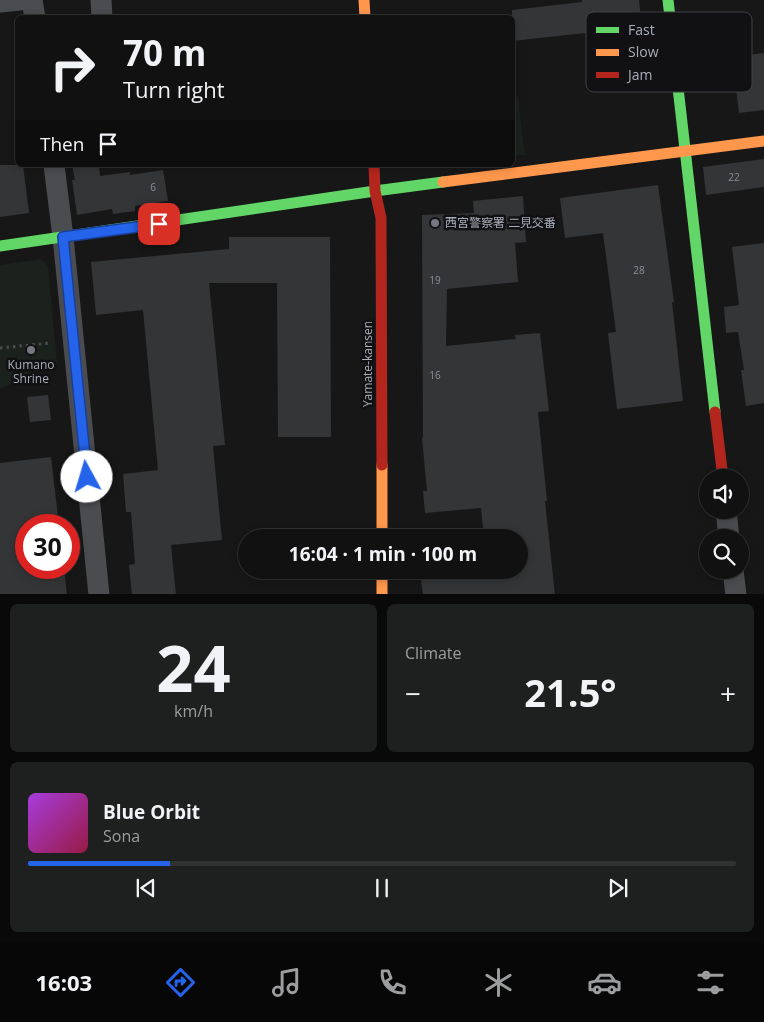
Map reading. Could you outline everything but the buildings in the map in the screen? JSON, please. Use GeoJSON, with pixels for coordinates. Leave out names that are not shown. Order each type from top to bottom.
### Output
{"type":"FeatureCollection","features":[{"type":"Feature","properties":{"kind":"street"},"geometry":{"type":"LineString","coordinates":[[0,2],[20,0]]}},
{"type":"Feature","properties":{"kind":"street"},"geometry":{"type":"LineString","coordinates":[[32,0],[34,15]]}},
{"type":"Feature","properties":{"kind":"street"},"geometry":{"type":"LineString","coordinates":[[101,0],[102,15]]}},
{"type":"Feature","properties":{"kind":"street"},"geometry":{"type":"LineString","coordinates":[[354,0],[357,15]]}},
{"type":"Feature","properties":{"kind":"street"},"geometry":{"type":"LineString","coordinates":[[364,0],[365,15]]}},
{"type":"Feature","properties":{"kind":"street"},"geometry":{"type":"LineString","coordinates":[[372,15],[375,0]]}},
{"type":"Feature","properties":{"kind":"street"},"geometry":{"type":"LineString","coordinates":[[679,92],[722,469]]}},
{"type":"Feature","properties":{"kind":"street"},"geometry":{"type":"LineString","coordinates":[[0,246],[217,216],[375,191],[764,141]]}},
{"type":"Feature","properties":{"kind":"street"},"geometry":{"type":"LineString","coordinates":[[54,167],[99,594]]}},
{"type":"Feature","properties":{"kind":"street","name":"Yamate-kansen"},"geometry":{"type":"LineString","coordinates":[[374,167],[375,191],[382,218],[382,529]]}},
{"type":"Feature","properties":{"kind":"street"},"geometry":{"type":"LineString","coordinates":[[382,579],[382,594]]}},
{"type":"Feature","properties":{"kind":"street"},"geometry":{"type":"LineString","coordinates":[[734,579],[736,594]]}},
{"type":"Feature","properties":{"kind":"path"},"geometry":{"type":"LineString","coordinates":[[0,348],[73,340]]}},
{"type":"Feature","properties":{"kind":"shaded area"},"geometry":{"type":"Polygon","coordinates":[[[515,97],[518,97],[525,155],[515,156],[515,97]]]}},
{"type":"Feature","properties":{"kind":"shaded area"},"geometry":{"type":"Polygon","coordinates":[[[41,259],[48,266],[57,363],[0,389],[0,265],[41,259]]]}},
{"type":"Feature","properties":{"kind":"traffic: fast"},"geometry":{"type":"LineString","coordinates":[[668,0],[669,12]]}},
{"type":"Feature","properties":{"kind":"traffic: fast"},"geometry":{"type":"LineString","coordinates":[[678,92],[715,412]]}},
{"type":"Feature","properties":{"kind":"traffic: fast"},"geometry":{"type":"LineString","coordinates":[[0,246],[443,182]]}},
{"type":"Feature","properties":{"kind":"traffic: slow"},"geometry":{"type":"LineString","coordinates":[[364,0],[365,15]]}},
{"type":"Feature","properties":{"kind":"traffic: slow"},"geometry":{"type":"LineString","coordinates":[[443,182],[764,141]]}},
{"type":"Feature","properties":{"kind":"traffic: slow"},"geometry":{"type":"LineString","coordinates":[[382,465],[382,529]]}},
{"type":"Feature","properties":{"kind":"traffic: slow"},"geometry":{"type":"LineString","coordinates":[[382,579],[382,594]]}},
{"type":"Feature","properties":{"kind":"traffic: jam"},"geometry":{"type":"LineString","coordinates":[[374,167],[375,191],[381,218],[382,465]]}},
{"type":"Feature","properties":{"kind":"traffic: jam"},"geometry":{"type":"LineString","coordinates":[[715,412],[722,469]]}},
{"type":"Feature","properties":{"kind":"place","name":"西宮警察署 二見交番"},"geometry":{"type":"Point","coordinates":[435,223]}},
{"type":"Feature","properties":{"kind":"place","name":"Kumano Shrine"},"geometry":{"type":"Point","coordinates":[31,350]}},
{"type":"Feature","properties":{"kind":"route"},"geometry":{"type":"LineString","coordinates":[[87,477],[63,237],[159,224]]}}]}
